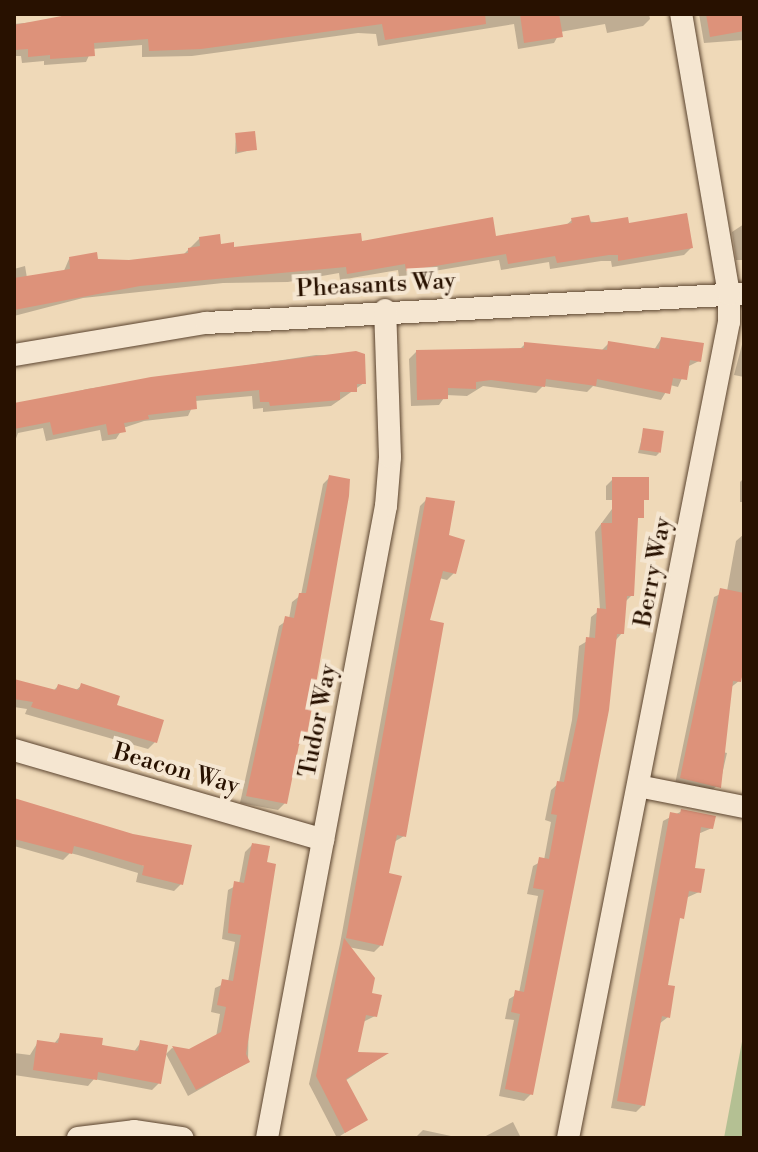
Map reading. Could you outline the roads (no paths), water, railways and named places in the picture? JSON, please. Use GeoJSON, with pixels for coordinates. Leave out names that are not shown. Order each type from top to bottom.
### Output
{"type":"FeatureCollection","features":[{"type":"Feature","properties":{"kind":"street","name":"Berry Way"},"geometry":{"type":"LineString","coordinates":[[568,1138],[737,294],[681,14]]}},
{"type":"Feature","properties":{"kind":"street","name":"Pheasants Way"},"geometry":{"type":"LineString","coordinates":[[14,355],[108,336],[206,323],[385,310],[737,294]]}},
{"type":"Feature","properties":{"kind":"street","name":"Tudor Way"},"geometry":{"type":"LineString","coordinates":[[267,1138],[386,506],[390,457],[385,310]]}},
{"type":"Feature","properties":{"kind":"street","name":"Beacon Way"},"geometry":{"type":"LineString","coordinates":[[14,750],[323,840]]}},
{"type":"Feature","properties":{"kind":"street"},"geometry":{"type":"LineString","coordinates":[[638,786],[744,807]]}},
{"type":"Feature","properties":{"kind":"street"},"geometry":{"type":"LineString","coordinates":[[78,1138],[134,1131],[182,1138]]}}]}
